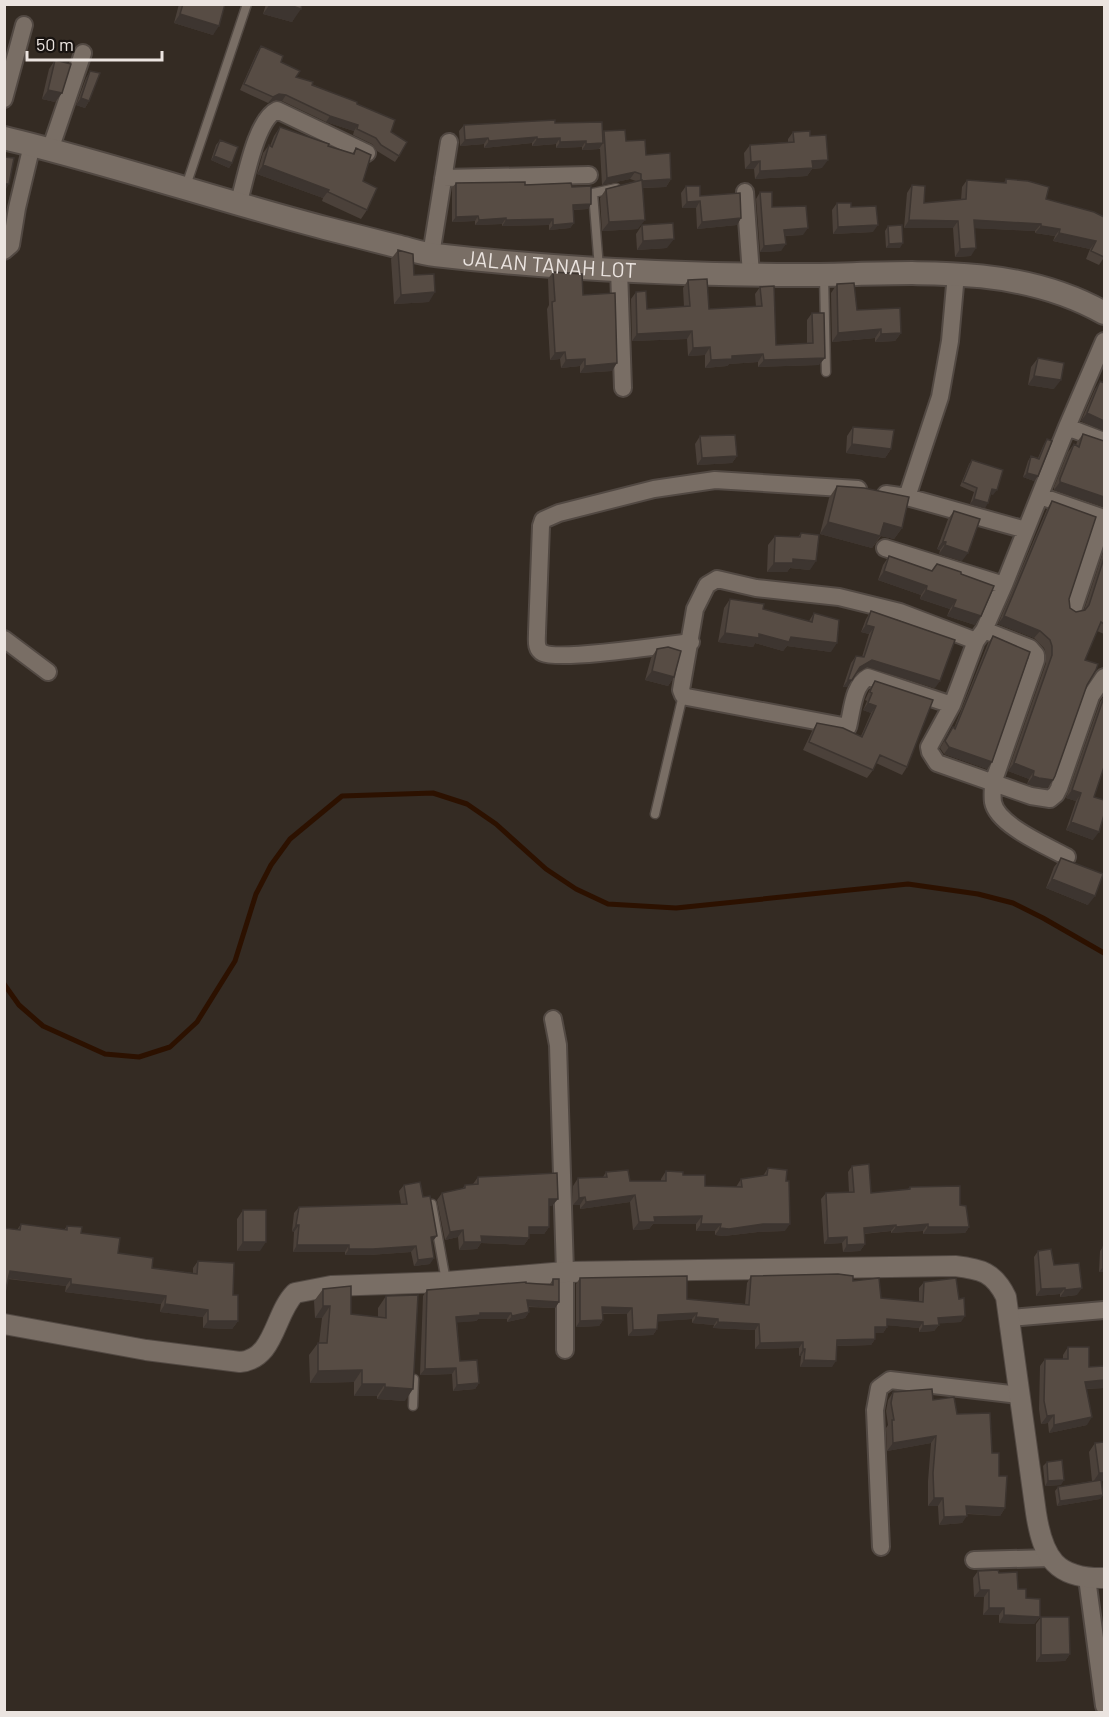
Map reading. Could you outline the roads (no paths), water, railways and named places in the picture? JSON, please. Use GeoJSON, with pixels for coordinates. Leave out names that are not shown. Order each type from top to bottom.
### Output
{"type":"FeatureCollection","features":[{"type":"Feature","properties":{"kind":"main road","name":"JALAN TANAH LOT"},"geometry":{"type":"LineString","coordinates":[[4,138],[238,205],[431,255],[609,269],[752,274],[956,274],[1011,280],[1065,295],[1104,313]]}},
{"type":"Feature","properties":{"kind":"street"},"geometry":{"type":"LineString","coordinates":[[4,99],[24,26]]}},
{"type":"Feature","properties":{"kind":"street"},"geometry":{"type":"LineString","coordinates":[[4,251],[11,245],[17,208],[82,53]]}},
{"type":"Feature","properties":{"kind":"street"},"geometry":{"type":"LineString","coordinates":[[238,205],[262,125],[273,112],[277,111],[367,153]]}},
{"type":"Feature","properties":{"kind":"street"},"geometry":{"type":"LineString","coordinates":[[431,255],[449,142]]}},
{"type":"Feature","properties":{"kind":"street"},"geometry":{"type":"LineString","coordinates":[[443,178],[589,175]]}},
{"type":"Feature","properties":{"kind":"street"},"geometry":{"type":"LineString","coordinates":[[745,192],[752,274]]}},
{"type":"Feature","properties":{"kind":"street"},"geometry":{"type":"LineString","coordinates":[[609,269],[623,388]]}},
{"type":"Feature","properties":{"kind":"street"},"geometry":{"type":"LineString","coordinates":[[907,497],[940,397],[950,341],[956,274]]}},
{"type":"Feature","properties":{"kind":"street"},"geometry":{"type":"LineString","coordinates":[[1104,341],[1004,585],[980,635],[952,705],[929,747],[930,752],[937,763],[1044,799],[1053,797],[1059,788],[1091,696],[1104,677]]}},
{"type":"Feature","properties":{"kind":"street"},"geometry":{"type":"LineString","coordinates":[[1067,427],[1104,441]]}},
{"type":"Feature","properties":{"kind":"street"},"geometry":{"type":"LineString","coordinates":[[691,642],[582,654],[548,654],[540,651],[537,646],[537,632],[543,520],[553,514],[654,489],[715,480],[857,489],[907,497],[1026,530]]}},
{"type":"Feature","properties":{"kind":"street"},"geometry":{"type":"LineString","coordinates":[[1040,496],[1104,518],[1073,610]]}},
{"type":"Feature","properties":{"kind":"street"},"geometry":{"type":"LineString","coordinates":[[885,548],[1004,585]]}},
{"type":"Feature","properties":{"kind":"street"},"geometry":{"type":"LineString","coordinates":[[952,705],[868,677],[861,681],[856,693],[848,727],[687,697],[681,690],[695,609],[707,585],[717,579],[756,588],[839,597],[1030,648],[1036,655],[1036,660],[993,783],[993,803],[1001,816],[1014,827],[1066,856]]}},
{"type":"Feature","properties":{"kind":"street"},"geometry":{"type":"LineString","coordinates":[[4,639],[48,672]]}},
{"type":"Feature","properties":{"kind":"street"},"geometry":{"type":"LineString","coordinates":[[553,1019],[558,1045],[566,1350]]}},
{"type":"Feature","properties":{"kind":"street"},"geometry":{"type":"LineString","coordinates":[[4,1324],[216,1361],[248,1362],[263,1351],[268,1344],[284,1306],[295,1293],[331,1286],[417,1288],[446,1282],[565,1272],[955,1266],[982,1271],[993,1277],[1006,1297],[1038,1530],[1045,1550],[1067,1572],[1096,1578],[1104,1706]]}},
{"type":"Feature","properties":{"kind":"street"},"geometry":{"type":"LineString","coordinates":[[1010,1318],[1104,1310]]}},
{"type":"Feature","properties":{"kind":"street"},"geometry":{"type":"LineString","coordinates":[[881,1546],[875,1410],[879,1388],[890,1380],[906,1380],[980,1392],[1019,1395]]}},
{"type":"Feature","properties":{"kind":"street"},"geometry":{"type":"LineString","coordinates":[[974,1560],[1051,1558]]}},
{"type":"Feature","properties":{"kind":"lane"},"geometry":{"type":"LineString","coordinates":[[185,189],[247,4]]}},
{"type":"Feature","properties":{"kind":"lane"},"geometry":{"type":"LineString","coordinates":[[609,269],[593,193],[631,184]]}},
{"type":"Feature","properties":{"kind":"lane"},"geometry":{"type":"LineString","coordinates":[[824,275],[826,372]]}},
{"type":"Feature","properties":{"kind":"lane"},"geometry":{"type":"LineString","coordinates":[[655,814],[683,695]]}},
{"type":"Feature","properties":{"kind":"lane"},"geometry":{"type":"LineString","coordinates":[[432,1204],[446,1282]]}},
{"type":"Feature","properties":{"kind":"lane"},"geometry":{"type":"LineString","coordinates":[[413,1406],[414,1372]]}},
{"type":"Feature","properties":{"kind":"waterway"},"geometry":{"type":"LineString","coordinates":[[4,984],[19,1005],[43,1026],[105,1054],[139,1057],[170,1047],[197,1022],[235,961],[256,894],[271,865],[290,839],[342,796],[433,793],[467,804],[496,824],[546,869],[576,889],[608,904],[676,908],[908,884],[978,894],[1013,903],[1104,953]]}}]}
